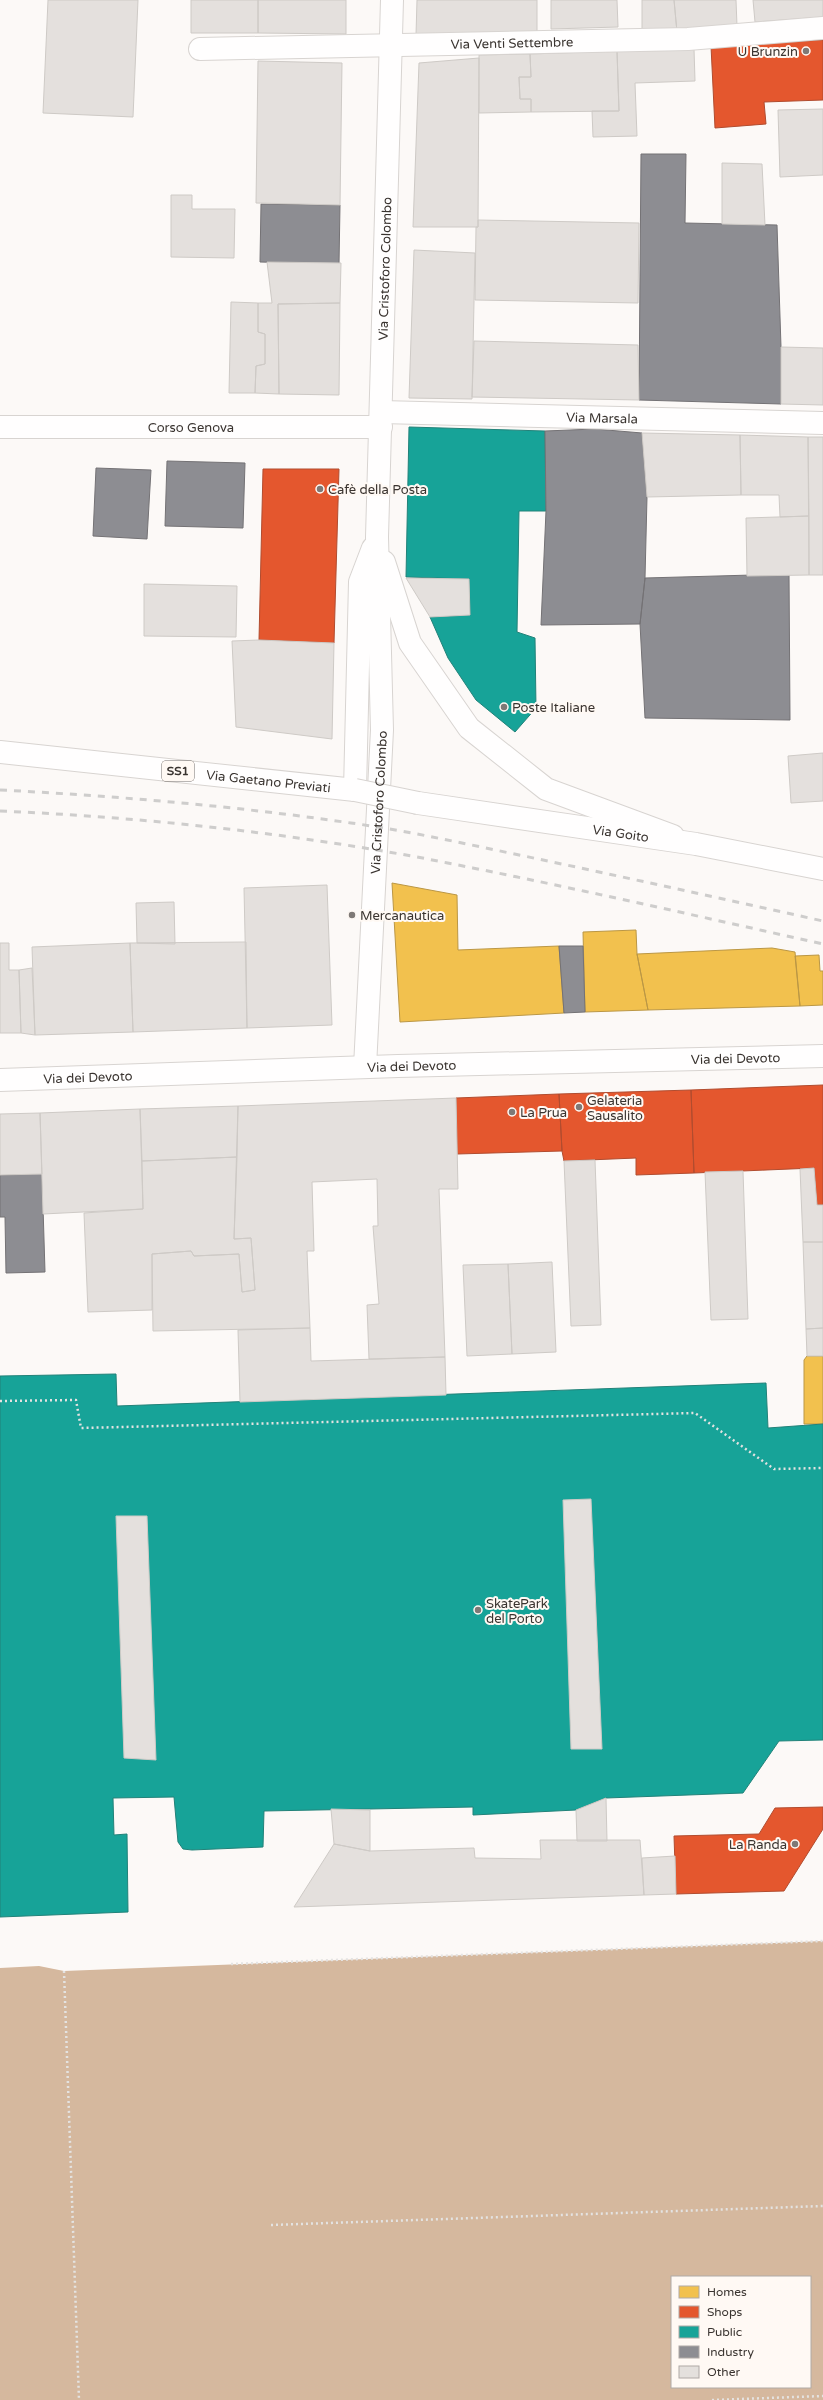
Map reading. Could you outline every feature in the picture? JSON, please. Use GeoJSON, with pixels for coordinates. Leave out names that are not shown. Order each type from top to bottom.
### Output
{"type":"FeatureCollection","features":[{"type":"Feature","properties":{"kind":"street","name":"Via Cristoforo Colombo"},"geometry":{"type":"LineString","coordinates":[[365,1067],[382,730],[377,537],[392,44],[392,0]]}},
{"type":"Feature","properties":{"kind":"street","name":"Via Venti Settembre"},"geometry":{"type":"LineString","coordinates":[[200,49],[688,39],[823,28]]}},
{"type":"Feature","properties":{"kind":"street","name":"Via Marsala"},"geometry":{"type":"LineString","coordinates":[[381,420],[823,423]]}},
{"type":"Feature","properties":{"kind":"street","name":"Corso Genova"},"geometry":{"type":"LineString","coordinates":[[0,427],[381,420]]}},
{"type":"Feature","properties":{"kind":"street","name":"Via Cristoforo Colombo"},"geometry":{"type":"LineString","coordinates":[[355,790],[360,582],[377,537]]}},
{"type":"Feature","properties":{"kind":"street","name":"Via Cristoforo Colombo"},"geometry":{"type":"LineString","coordinates":[[377,537],[410,643],[469,728],[546,789],[696,844]]}},
{"type":"Feature","properties":{"kind":"street","name":"Via Gaetano Previati"},"geometry":{"type":"LineString","coordinates":[[0,752],[355,790],[418,803]]}},
{"type":"Feature","properties":{"kind":"street","name":"Via Goito"},"geometry":{"type":"LineString","coordinates":[[418,803],[696,844],[823,869]]}},
{"type":"Feature","properties":{"kind":"street","name":"Via dei Devoto"},"geometry":{"type":"LineString","coordinates":[[0,1080],[365,1067],[823,1056]]}},
{"type":"Feature","properties":{"kind":"path"},"geometry":{"type":"LineString","coordinates":[[0,1401],[76,1400],[81,1428],[695,1413],[774,1469],[823,1468]]}},
{"type":"Feature","properties":{"kind":"path"},"geometry":{"type":"LineString","coordinates":[[231,1964],[823,1941]]}},
{"type":"Feature","properties":{"kind":"path"},"geometry":{"type":"LineString","coordinates":[[64,1970],[79,2400]]}},
{"type":"Feature","properties":{"kind":"path"},"geometry":{"type":"LineString","coordinates":[[271,2226],[823,2206]]}},
{"type":"Feature","properties":{"kind":"path"},"geometry":{"type":"LineString","coordinates":[[712,2400],[823,2396]]}},
{"type":"Feature","properties":{"kind":"shaded area"},"geometry":{"type":"Polygon","coordinates":[[[823,1941],[823,2400],[0,2400],[0,1968],[39,1966],[64,1971],[823,1941]]]}},
{"type":"Feature","properties":{"kind":"building: Homes"},"geometry":{"type":"Polygon","coordinates":[[[392,883],[457,895],[458,950],[559,946],[564,1013],[400,1022],[392,883]]]}},
{"type":"Feature","properties":{"kind":"building: Homes"},"geometry":{"type":"Polygon","coordinates":[[[636,930],[637,954],[648,1010],[585,1012],[583,932],[636,930]]]}},
{"type":"Feature","properties":{"kind":"building: Homes"},"geometry":{"type":"Polygon","coordinates":[[[772,948],[795,952],[800,1006],[648,1010],[637,954],[772,948]]]}},
{"type":"Feature","properties":{"kind":"building: Homes"},"geometry":{"type":"Polygon","coordinates":[[[819,955],[820,971],[823,971],[823,1005],[800,1006],[795,956],[819,955]]]}},
{"type":"Feature","properties":{"kind":"building: Homes"},"geometry":{"type":"Polygon","coordinates":[[[807,1356],[823,1356],[823,1424],[804,1424],[804,1360],[807,1356]]]}},
{"type":"Feature","properties":{"kind":"building: Shops"},"geometry":{"type":"Polygon","coordinates":[[[823,40],[823,100],[764,102],[766,124],[715,128],[711,46],[823,40]]]}},
{"type":"Feature","properties":{"kind":"building: Shops"},"geometry":{"type":"Polygon","coordinates":[[[263,469],[339,469],[334,643],[259,640],[263,469]]]}},
{"type":"Feature","properties":{"kind":"building: Shops"},"geometry":{"type":"Polygon","coordinates":[[[823,1085],[823,1205],[817,1205],[814,1168],[694,1173],[691,1090],[823,1085]]]}},
{"type":"Feature","properties":{"kind":"building: Shops"},"geometry":{"type":"Polygon","coordinates":[[[691,1090],[694,1173],[636,1175],[636,1158],[564,1161],[562,1151],[559,1094],[691,1090]]]}},
{"type":"Feature","properties":{"kind":"building: Shops"},"geometry":{"type":"Polygon","coordinates":[[[559,1094],[562,1151],[457,1154],[456,1098],[559,1094]]]}},
{"type":"Feature","properties":{"kind":"building: Shops"},"geometry":{"type":"Polygon","coordinates":[[[823,1807],[823,1829],[784,1891],[676,1894],[674,1836],[759,1834],[775,1808],[823,1807]]]}},
{"type":"Feature","properties":{"kind":"building: Public"},"geometry":{"type":"Polygon","coordinates":[[[409,427],[545,431],[546,511],[519,511],[517,632],[535,638],[536,708],[515,732],[476,700],[448,658],[430,617],[470,615],[469,579],[406,577],[409,427]]]}},
{"type":"Feature","properties":{"kind":"building: Public"},"geometry":{"type":"Polygon","coordinates":[[[116,1374],[117,1406],[766,1383],[768,1428],[823,1424],[823,1740],[779,1741],[743,1793],[606,1798],[576,1810],[473,1815],[473,1807],[264,1811],[263,1847],[192,1850],[183,1849],[178,1842],[174,1797],[113,1798],[114,1835],[127,1834],[128,1912],[0,1917],[0,1376],[116,1374]]]}},
{"type":"Feature","properties":{"kind":"building: Industry"},"geometry":{"type":"Polygon","coordinates":[[[641,154],[686,154],[685,223],[777,225],[781,347],[781,404],[639,400],[641,154]]]}},
{"type":"Feature","properties":{"kind":"building: Industry"},"geometry":{"type":"Polygon","coordinates":[[[261,204],[340,205],[339,264],[260,262],[261,204]]]}},
{"type":"Feature","properties":{"kind":"building: Industry"},"geometry":{"type":"Polygon","coordinates":[[[595,429],[642,433],[647,497],[645,578],[640,624],[541,625],[546,511],[545,431],[595,429]]]}},
{"type":"Feature","properties":{"kind":"building: Industry"},"geometry":{"type":"Polygon","coordinates":[[[167,461],[245,463],[243,528],[165,526],[167,461]]]}},
{"type":"Feature","properties":{"kind":"building: Industry"},"geometry":{"type":"Polygon","coordinates":[[[96,468],[151,470],[147,539],[93,536],[96,468]]]}},
{"type":"Feature","properties":{"kind":"building: Industry"},"geometry":{"type":"Polygon","coordinates":[[[789,574],[790,720],[645,718],[640,624],[645,578],[789,574]]]}},
{"type":"Feature","properties":{"kind":"building: Industry"},"geometry":{"type":"Polygon","coordinates":[[[559,946],[583,946],[585,1012],[564,1013],[559,946]]]}},
{"type":"Feature","properties":{"kind":"building: Industry"},"geometry":{"type":"Polygon","coordinates":[[[42,1174],[45,1272],[6,1273],[5,1217],[0,1217],[0,1175],[42,1174]]]}},
{"type":"Feature","properties":{"kind":"building: Other"},"geometry":{"type":"Polygon","coordinates":[[[48,0],[138,0],[133,117],[43,113],[48,0]]]}},
{"type":"Feature","properties":{"kind":"building: Other"},"geometry":{"type":"Polygon","coordinates":[[[191,0],[258,0],[258,33],[191,33],[191,0]]]}},
{"type":"Feature","properties":{"kind":"building: Other"},"geometry":{"type":"Polygon","coordinates":[[[258,0],[346,0],[346,34],[258,33],[258,0]]]}},
{"type":"Feature","properties":{"kind":"building: Other"},"geometry":{"type":"Polygon","coordinates":[[[417,0],[537,0],[537,33],[416,35],[417,0]]]}},
{"type":"Feature","properties":{"kind":"building: Other"},"geometry":{"type":"Polygon","coordinates":[[[551,0],[617,0],[618,27],[551,29],[551,0]]]}},
{"type":"Feature","properties":{"kind":"building: Other"},"geometry":{"type":"Polygon","coordinates":[[[642,0],[674,0],[677,32],[642,36],[642,0]]]}},
{"type":"Feature","properties":{"kind":"building: Other"},"geometry":{"type":"Polygon","coordinates":[[[674,0],[736,0],[737,26],[677,32],[674,0]]]}},
{"type":"Feature","properties":{"kind":"building: Other"},"geometry":{"type":"Polygon","coordinates":[[[753,0],[823,0],[823,17],[755,22],[753,0]]]}},
{"type":"Feature","properties":{"kind":"building: Other"},"geometry":{"type":"Polygon","coordinates":[[[694,49],[695,81],[635,83],[637,136],[593,137],[592,111],[619,111],[617,51],[694,49]]]}},
{"type":"Feature","properties":{"kind":"building: Other"},"geometry":{"type":"Polygon","coordinates":[[[617,51],[619,111],[531,112],[531,99],[520,99],[519,77],[531,77],[530,54],[617,51]]]}},
{"type":"Feature","properties":{"kind":"building: Other"},"geometry":{"type":"Polygon","coordinates":[[[530,54],[531,77],[519,77],[520,99],[531,99],[531,112],[479,113],[479,55],[530,54]]]}},
{"type":"Feature","properties":{"kind":"building: Other"},"geometry":{"type":"Polygon","coordinates":[[[479,58],[478,227],[413,227],[419,63],[479,58]]]}},
{"type":"Feature","properties":{"kind":"building: Other"},"geometry":{"type":"Polygon","coordinates":[[[258,61],[342,63],[340,205],[256,203],[258,61]]]}},
{"type":"Feature","properties":{"kind":"building: Other"},"geometry":{"type":"Polygon","coordinates":[[[823,109],[823,175],[780,177],[778,110],[823,109]]]}},
{"type":"Feature","properties":{"kind":"building: Other"},"geometry":{"type":"Polygon","coordinates":[[[722,163],[762,164],[765,225],[722,224],[722,163]]]}},
{"type":"Feature","properties":{"kind":"building: Other"},"geometry":{"type":"Polygon","coordinates":[[[171,195],[192,195],[192,209],[235,209],[234,258],[171,257],[171,195]]]}},
{"type":"Feature","properties":{"kind":"building: Other"},"geometry":{"type":"Polygon","coordinates":[[[478,220],[639,223],[638,303],[475,300],[476,227],[478,227],[478,220]]]}},
{"type":"Feature","properties":{"kind":"building: Other"},"geometry":{"type":"Polygon","coordinates":[[[414,250],[475,253],[472,399],[409,398],[414,250]]]}},
{"type":"Feature","properties":{"kind":"building: Other"},"geometry":{"type":"Polygon","coordinates":[[[267,262],[341,263],[340,303],[278,304],[279,394],[255,393],[256,366],[265,364],[265,334],[258,332],[258,303],[272,303],[267,262]]]}},
{"type":"Feature","properties":{"kind":"building: Other"},"geometry":{"type":"Polygon","coordinates":[[[231,302],[258,303],[258,332],[265,334],[265,364],[256,366],[255,393],[229,393],[231,302]]]}},
{"type":"Feature","properties":{"kind":"building: Other"},"geometry":{"type":"Polygon","coordinates":[[[340,303],[339,395],[279,394],[278,304],[340,303]]]}},
{"type":"Feature","properties":{"kind":"building: Other"},"geometry":{"type":"Polygon","coordinates":[[[474,341],[638,345],[639,400],[472,397],[474,341]]]}},
{"type":"Feature","properties":{"kind":"building: Other"},"geometry":{"type":"Polygon","coordinates":[[[781,347],[823,348],[823,405],[781,404],[781,347]]]}},
{"type":"Feature","properties":{"kind":"building: Other"},"geometry":{"type":"Polygon","coordinates":[[[642,433],[740,435],[741,495],[647,497],[642,433]]]}},
{"type":"Feature","properties":{"kind":"building: Other"},"geometry":{"type":"Polygon","coordinates":[[[740,435],[808,437],[809,516],[780,517],[779,495],[741,495],[740,435]]]}},
{"type":"Feature","properties":{"kind":"building: Other"},"geometry":{"type":"Polygon","coordinates":[[[808,437],[823,437],[823,575],[809,575],[808,437]]]}},
{"type":"Feature","properties":{"kind":"building: Other"},"geometry":{"type":"Polygon","coordinates":[[[809,516],[809,575],[747,576],[746,518],[809,516]]]}},
{"type":"Feature","properties":{"kind":"building: Other"},"geometry":{"type":"Polygon","coordinates":[[[406,578],[469,579],[470,615],[430,617],[406,578]]]}},
{"type":"Feature","properties":{"kind":"building: Other"},"geometry":{"type":"Polygon","coordinates":[[[144,584],[237,586],[236,637],[144,636],[144,584]]]}},
{"type":"Feature","properties":{"kind":"building: Other"},"geometry":{"type":"Polygon","coordinates":[[[259,640],[334,643],[332,739],[236,727],[232,641],[259,640]]]}},
{"type":"Feature","properties":{"kind":"building: Other"},"geometry":{"type":"Polygon","coordinates":[[[823,753],[823,801],[791,803],[788,756],[823,753]]]}},
{"type":"Feature","properties":{"kind":"building: Other"},"geometry":{"type":"Polygon","coordinates":[[[327,885],[332,1025],[247,1028],[244,888],[327,885]]]}},
{"type":"Feature","properties":{"kind":"building: Other"},"geometry":{"type":"Polygon","coordinates":[[[174,902],[175,944],[137,943],[136,903],[174,902]]]}},
{"type":"Feature","properties":{"kind":"building: Other"},"geometry":{"type":"Polygon","coordinates":[[[246,942],[247,1028],[133,1032],[130,943],[246,942]]]}},
{"type":"Feature","properties":{"kind":"building: Other"},"geometry":{"type":"Polygon","coordinates":[[[0,943],[9,943],[9,970],[19,970],[21,1033],[0,1033],[0,943]]]}},
{"type":"Feature","properties":{"kind":"building: Other"},"geometry":{"type":"Polygon","coordinates":[[[130,943],[133,1032],[35,1035],[32,947],[130,943]]]}},
{"type":"Feature","properties":{"kind":"building: Other"},"geometry":{"type":"Polygon","coordinates":[[[32,968],[35,1035],[21,1033],[19,970],[32,968]]]}},
{"type":"Feature","properties":{"kind":"building: Other"},"geometry":{"type":"Polygon","coordinates":[[[456,1098],[458,1189],[439,1189],[445,1357],[369,1359],[367,1305],[379,1304],[373,1226],[378,1226],[377,1179],[312,1182],[314,1251],[307,1251],[310,1328],[153,1331],[152,1254],[191,1251],[194,1256],[239,1254],[242,1292],[255,1290],[251,1238],[234,1239],[238,1106],[456,1098]]]}},
{"type":"Feature","properties":{"kind":"building: Other"},"geometry":{"type":"Polygon","coordinates":[[[238,1106],[237,1157],[142,1161],[140,1109],[238,1106]]]}},
{"type":"Feature","properties":{"kind":"building: Other"},"geometry":{"type":"Polygon","coordinates":[[[140,1109],[143,1209],[43,1214],[40,1113],[140,1109]]]}},
{"type":"Feature","properties":{"kind":"building: Other"},"geometry":{"type":"Polygon","coordinates":[[[40,1113],[42,1174],[0,1175],[0,1114],[40,1113]]]}},
{"type":"Feature","properties":{"kind":"building: Other"},"geometry":{"type":"Polygon","coordinates":[[[237,1157],[234,1239],[251,1238],[255,1290],[242,1292],[239,1254],[194,1256],[191,1251],[152,1254],[152,1310],[88,1312],[84,1213],[143,1209],[142,1161],[237,1157]]]}},
{"type":"Feature","properties":{"kind":"building: Other"},"geometry":{"type":"Polygon","coordinates":[[[595,1160],[601,1325],[571,1326],[564,1161],[595,1160]]]}},
{"type":"Feature","properties":{"kind":"building: Other"},"geometry":{"type":"Polygon","coordinates":[[[814,1168],[817,1205],[823,1205],[823,1242],[803,1242],[800,1169],[814,1168]]]}},
{"type":"Feature","properties":{"kind":"building: Other"},"geometry":{"type":"Polygon","coordinates":[[[743,1171],[748,1319],[711,1320],[705,1172],[743,1171]]]}},
{"type":"Feature","properties":{"kind":"building: Other"},"geometry":{"type":"Polygon","coordinates":[[[803,1242],[823,1242],[823,1328],[806,1329],[803,1242]]]}},
{"type":"Feature","properties":{"kind":"building: Other"},"geometry":{"type":"Polygon","coordinates":[[[552,1262],[556,1352],[512,1354],[508,1264],[552,1262]]]}},
{"type":"Feature","properties":{"kind":"building: Other"},"geometry":{"type":"Polygon","coordinates":[[[508,1264],[512,1354],[467,1356],[463,1265],[508,1264]]]}},
{"type":"Feature","properties":{"kind":"building: Other"},"geometry":{"type":"Polygon","coordinates":[[[310,1328],[311,1361],[445,1357],[446,1395],[240,1402],[238,1330],[310,1328]]]}},
{"type":"Feature","properties":{"kind":"building: Other"},"geometry":{"type":"Polygon","coordinates":[[[823,1328],[823,1356],[807,1356],[806,1329],[823,1328]]]}},
{"type":"Feature","properties":{"kind":"building: Other"},"geometry":{"type":"Polygon","coordinates":[[[591,1499],[602,1749],[571,1749],[563,1500],[591,1499]]]}},
{"type":"Feature","properties":{"kind":"building: Other"},"geometry":{"type":"Polygon","coordinates":[[[116,1516],[147,1516],[156,1760],[124,1758],[116,1516]]]}},
{"type":"Feature","properties":{"kind":"building: Other"},"geometry":{"type":"Polygon","coordinates":[[[606,1798],[607,1841],[577,1841],[576,1810],[606,1798]]]}},
{"type":"Feature","properties":{"kind":"building: Other"},"geometry":{"type":"Polygon","coordinates":[[[331,1809],[370,1810],[370,1851],[334,1844],[331,1809]]]}},
{"type":"Feature","properties":{"kind":"building: Other"},"geometry":{"type":"Polygon","coordinates":[[[540,1840],[640,1840],[644,1895],[294,1907],[334,1844],[370,1851],[474,1848],[475,1858],[541,1859],[540,1840]]]}},
{"type":"Feature","properties":{"kind":"building: Other"},"geometry":{"type":"Polygon","coordinates":[[[675,1856],[676,1894],[644,1895],[642,1858],[675,1856]]]}},
{"type":"Feature","properties":{"kind":"railway"},"geometry":{"type":"LineString","coordinates":[[0,790],[176,802],[373,826],[524,856],[823,921]]}},
{"type":"Feature","properties":{"kind":"railway"},"geometry":{"type":"LineString","coordinates":[[0,811],[104,817],[209,827],[365,848],[519,877],[823,944]]}},
{"type":"Feature","properties":{"kind":"place","name":"U Brunzin"},"geometry":{"type":"Point","coordinates":[806,51]}},
{"type":"Feature","properties":{"kind":"place","name":"Cafè della Posta"},"geometry":{"type":"Point","coordinates":[320,489]}},
{"type":"Feature","properties":{"kind":"place","name":"Poste Italiane"},"geometry":{"type":"Point","coordinates":[504,707]}},
{"type":"Feature","properties":{"kind":"place","name":"Mercanautica"},"geometry":{"type":"Point","coordinates":[352,915]}},
{"type":"Feature","properties":{"kind":"place","name":"Gelateria Sausalito"},"geometry":{"type":"Point","coordinates":[579,1107]}},
{"type":"Feature","properties":{"kind":"place","name":"La Prua"},"geometry":{"type":"Point","coordinates":[512,1112]}},
{"type":"Feature","properties":{"kind":"place","name":"SkatePark del Porto"},"geometry":{"type":"Point","coordinates":[478,1610]}},
{"type":"Feature","properties":{"kind":"place","name":"La Randa"},"geometry":{"type":"Point","coordinates":[795,1844]}}]}
